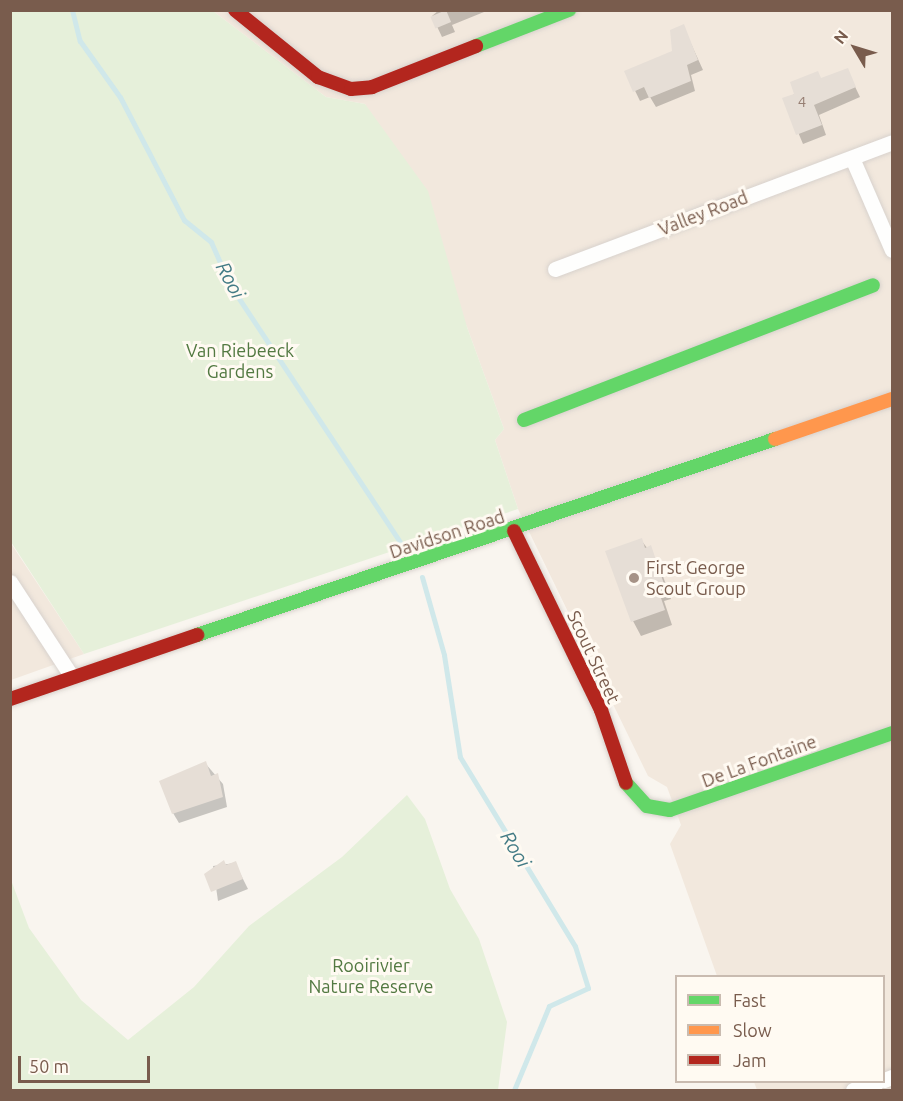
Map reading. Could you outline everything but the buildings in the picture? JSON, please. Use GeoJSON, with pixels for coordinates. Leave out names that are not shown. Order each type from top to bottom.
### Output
{"type":"FeatureCollection","features":[{"type":"Feature","properties":{"kind":"main road"},"geometry":{"type":"LineString","coordinates":[[235,10],[304,67],[340,88],[372,87],[569,10]]}},
{"type":"Feature","properties":{"kind":"main road"},"geometry":{"type":"LineString","coordinates":[[524,420],[873,285]]}},
{"type":"Feature","properties":{"kind":"main road","name":"Davidson Road"},"geometry":{"type":"LineString","coordinates":[[10,699],[514,531],[892,399]]}},
{"type":"Feature","properties":{"kind":"main road","name":"Scout Street"},"geometry":{"type":"LineString","coordinates":[[514,531],[638,799]]}},
{"type":"Feature","properties":{"kind":"main road","name":"De La Fontaine"},"geometry":{"type":"LineString","coordinates":[[638,799],[670,810],[892,732]]}},
{"type":"Feature","properties":{"kind":"street","name":"Valley Road"},"geometry":{"type":"LineString","coordinates":[[555,269],[892,142]]}},
{"type":"Feature","properties":{"kind":"street"},"geometry":{"type":"LineString","coordinates":[[852,158],[892,250]]}},
{"type":"Feature","properties":{"kind":"street"},"geometry":{"type":"LineString","coordinates":[[10,582],[72,677]]}},
{"type":"Feature","properties":{"kind":"street"},"geometry":{"type":"LineString","coordinates":[[853,1090],[874,1083]]}},
{"type":"Feature","properties":{"kind":"shaded area"},"geometry":{"type":"Polygon","coordinates":[[[213,11],[892,11],[892,1090],[757,1090],[754,1083],[885,1083],[885,975],[717,975],[670,844],[681,825],[667,787],[648,776],[518,509],[495,440],[504,429],[467,327],[365,104],[326,97],[213,11]]]}},
{"type":"Feature","properties":{"kind":"shaded area"},"geometry":{"type":"Polygon","coordinates":[[[10,542],[84,654],[11,680],[10,680],[10,542]]]}},
{"type":"Feature","properties":{"kind":"green space","name":"Van Riebeeck Gardens"},"geometry":{"type":"Polygon","coordinates":[[[10,11],[213,11],[326,97],[365,104],[428,191],[467,327],[504,429],[495,440],[518,509],[84,654],[11,542],[10,11]]]}},
{"type":"Feature","properties":{"kind":"green space","name":"Rooirivier Nature Reserve"},"geometry":{"type":"Polygon","coordinates":[[[407,795],[425,819],[450,889],[479,939],[507,1022],[498,1090],[11,1090],[11,880],[29,928],[81,1000],[128,1040],[194,987],[249,926],[342,857],[407,795]]]}},
{"type":"Feature","properties":{"kind":"waterway","name":"Rooi"},"geometry":{"type":"LineString","coordinates":[[72,10],[80,41],[120,97],[184,220],[211,242],[230,285],[403,546]]}},
{"type":"Feature","properties":{"kind":"waterway","name":"Rooi"},"geometry":{"type":"LineString","coordinates":[[422,577],[444,655],[460,757],[575,946],[588,988],[549,1006],[514,1090]]}},
{"type":"Feature","properties":{"kind":"traffic: fast"},"geometry":{"type":"LineString","coordinates":[[476,46],[569,10]]}},
{"type":"Feature","properties":{"kind":"traffic: fast"},"geometry":{"type":"LineString","coordinates":[[524,420],[873,285]]}},
{"type":"Feature","properties":{"kind":"traffic: fast"},"geometry":{"type":"LineString","coordinates":[[197,635],[775,439]]}},
{"type":"Feature","properties":{"kind":"traffic: fast"},"geometry":{"type":"LineString","coordinates":[[626,783],[647,806],[670,810],[892,733]]}},
{"type":"Feature","properties":{"kind":"traffic: slow"},"geometry":{"type":"LineString","coordinates":[[775,439],[892,399]]}},
{"type":"Feature","properties":{"kind":"traffic: jam"},"geometry":{"type":"LineString","coordinates":[[235,10],[318,77],[351,89],[372,87],[476,46]]}},
{"type":"Feature","properties":{"kind":"traffic: jam"},"geometry":{"type":"LineString","coordinates":[[514,531],[601,710],[626,783]]}},
{"type":"Feature","properties":{"kind":"traffic: jam"},"geometry":{"type":"LineString","coordinates":[[10,699],[197,635]]}},
{"type":"Feature","properties":{"kind":"place","name":"First George Scout Group"},"geometry":{"type":"Point","coordinates":[634,578]}}]}
